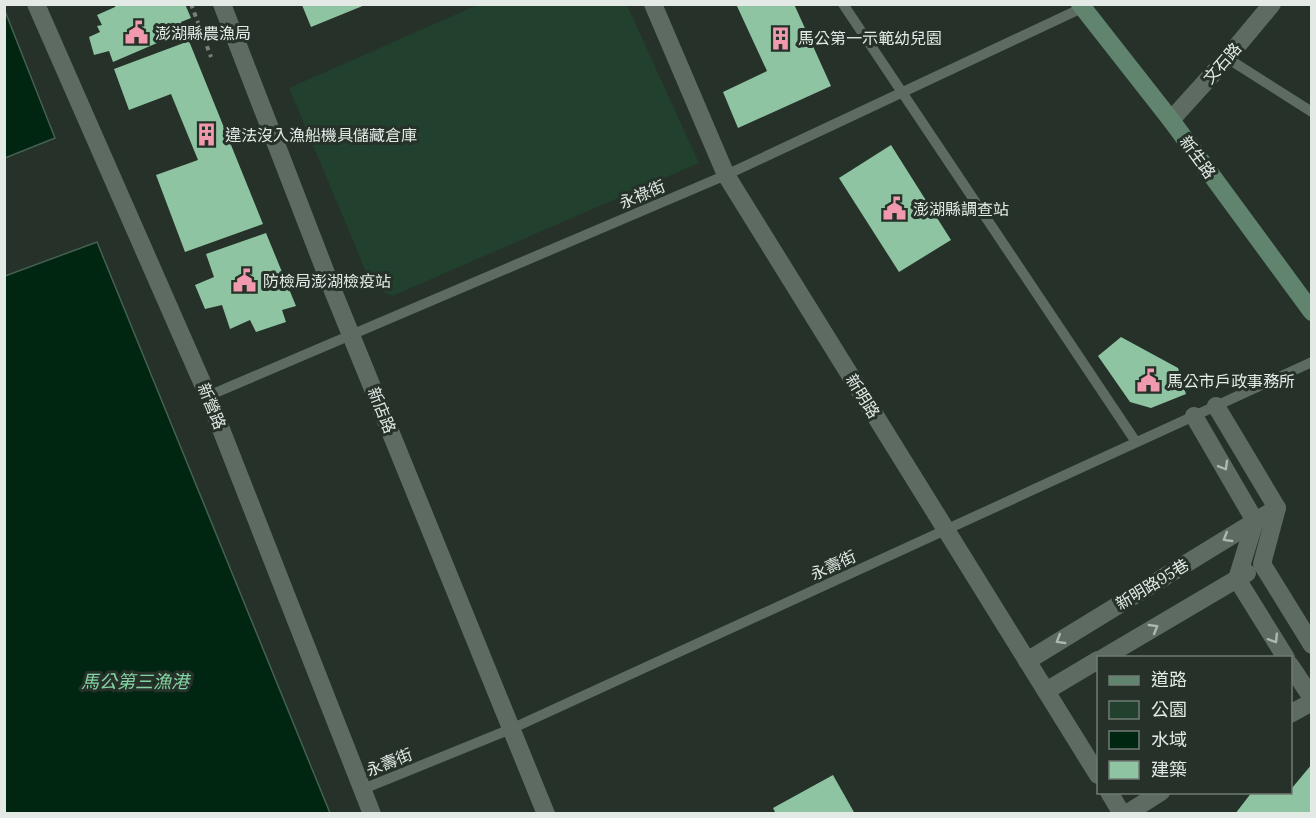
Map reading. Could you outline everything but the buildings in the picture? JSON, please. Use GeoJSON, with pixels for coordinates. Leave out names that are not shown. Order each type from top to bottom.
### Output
{"type":"FeatureCollection","features":[{"type":"Feature","properties":{"kind":"main road","name":"新生路"},"geometry":{"type":"LineString","coordinates":[[1081,6],[1171,120],[1311,312]]}},
{"type":"Feature","properties":{"kind":"street","name":"新營路"},"geometry":{"type":"LineString","coordinates":[[36,4],[208,396],[372,813]]}},
{"type":"Feature","properties":{"kind":"street","name":"新店路"},"geometry":{"type":"LineString","coordinates":[[222,4],[331,286],[546,813]]}},
{"type":"Feature","properties":{"kind":"street","name":"新明路"},"geometry":{"type":"LineString","coordinates":[[653,4],[726,175],[1097,773]]}},
{"type":"Feature","properties":{"kind":"street","name":"文石路"},"geometry":{"type":"LineString","coordinates":[[1171,120],[1272,4]]}},
{"type":"Feature","properties":{"kind":"street"},"geometry":{"type":"LineString","coordinates":[[1216,406],[1277,508],[1263,564],[1311,645]]}},
{"type":"Feature","properties":{"kind":"street"},"geometry":{"type":"LineString","coordinates":[[1194,416],[1256,521],[1237,579]]}},
{"type":"Feature","properties":{"kind":"street","name":"新明路95巷"},"geometry":{"type":"LineString","coordinates":[[1027,661],[1277,508]]}},
{"type":"Feature","properties":{"kind":"street"},"geometry":{"type":"LineString","coordinates":[[1105,656],[1263,564]]}},
{"type":"Feature","properties":{"kind":"street"},"geometry":{"type":"LineString","coordinates":[[1237,579],[1285,656]]}},
{"type":"Feature","properties":{"kind":"street"},"geometry":{"type":"LineString","coordinates":[[1046,691],[1097,661]]}},
{"type":"Feature","properties":{"kind":"street"},"geometry":{"type":"LineString","coordinates":[[1292,668],[1311,700],[1292,713]]}},
{"type":"Feature","properties":{"kind":"street"},"geometry":{"type":"LineString","coordinates":[[1110,794],[1124,813],[1157,794]]}},
{"type":"Feature","properties":{"kind":"lane"},"geometry":{"type":"LineString","coordinates":[[843,4],[1136,442]]}},
{"type":"Feature","properties":{"kind":"lane","name":"永祿街"},"geometry":{"type":"LineString","coordinates":[[208,396],[726,175],[1081,6]]}},
{"type":"Feature","properties":{"kind":"lane"},"geometry":{"type":"LineString","coordinates":[[1227,58],[1311,112]]}},
{"type":"Feature","properties":{"kind":"lane","name":"永壽街"},"geometry":{"type":"LineString","coordinates":[[363,789],[511,729],[1311,362]]}},
{"type":"Feature","properties":{"kind":"path"},"geometry":{"type":"LineString","coordinates":[[191,4],[211,57]]}},
{"type":"Feature","properties":{"kind":"green space"},"geometry":{"type":"Polygon","coordinates":[[[477,5],[627,5],[699,163],[392,296],[372,286],[289,88],[477,5]]]}},
{"type":"Feature","properties":{"kind":"water"},"geometry":{"type":"Polygon","coordinates":[[[5,11],[55,138],[4,158],[5,11]]]}},
{"type":"Feature","properties":{"kind":"water","name":"馬公第三漁港"},"geometry":{"type":"Polygon","coordinates":[[[97,242],[330,813],[5,813],[5,276],[97,242]]]}},
{"type":"Feature","properties":{"kind":"place","name":"澎湖縣農漁局"},"geometry":{"type":"Point","coordinates":[137,33]}},
{"type":"Feature","properties":{"kind":"place","name":"馬公第一示範幼兒園"},"geometry":{"type":"Point","coordinates":[780,38]}},
{"type":"Feature","properties":{"kind":"place","name":"違法沒入漁船機具儲藏倉庫"},"geometry":{"type":"Point","coordinates":[207,135]}},
{"type":"Feature","properties":{"kind":"place","name":"澎湖縣調查站"},"geometry":{"type":"Point","coordinates":[895,209]}},
{"type":"Feature","properties":{"kind":"place","name":"防檢局澎湖檢疫站"},"geometry":{"type":"Point","coordinates":[245,281]}},
{"type":"Feature","properties":{"kind":"place","name":"馬公市戶政事務所"},"geometry":{"type":"Point","coordinates":[1149,381]}}]}
